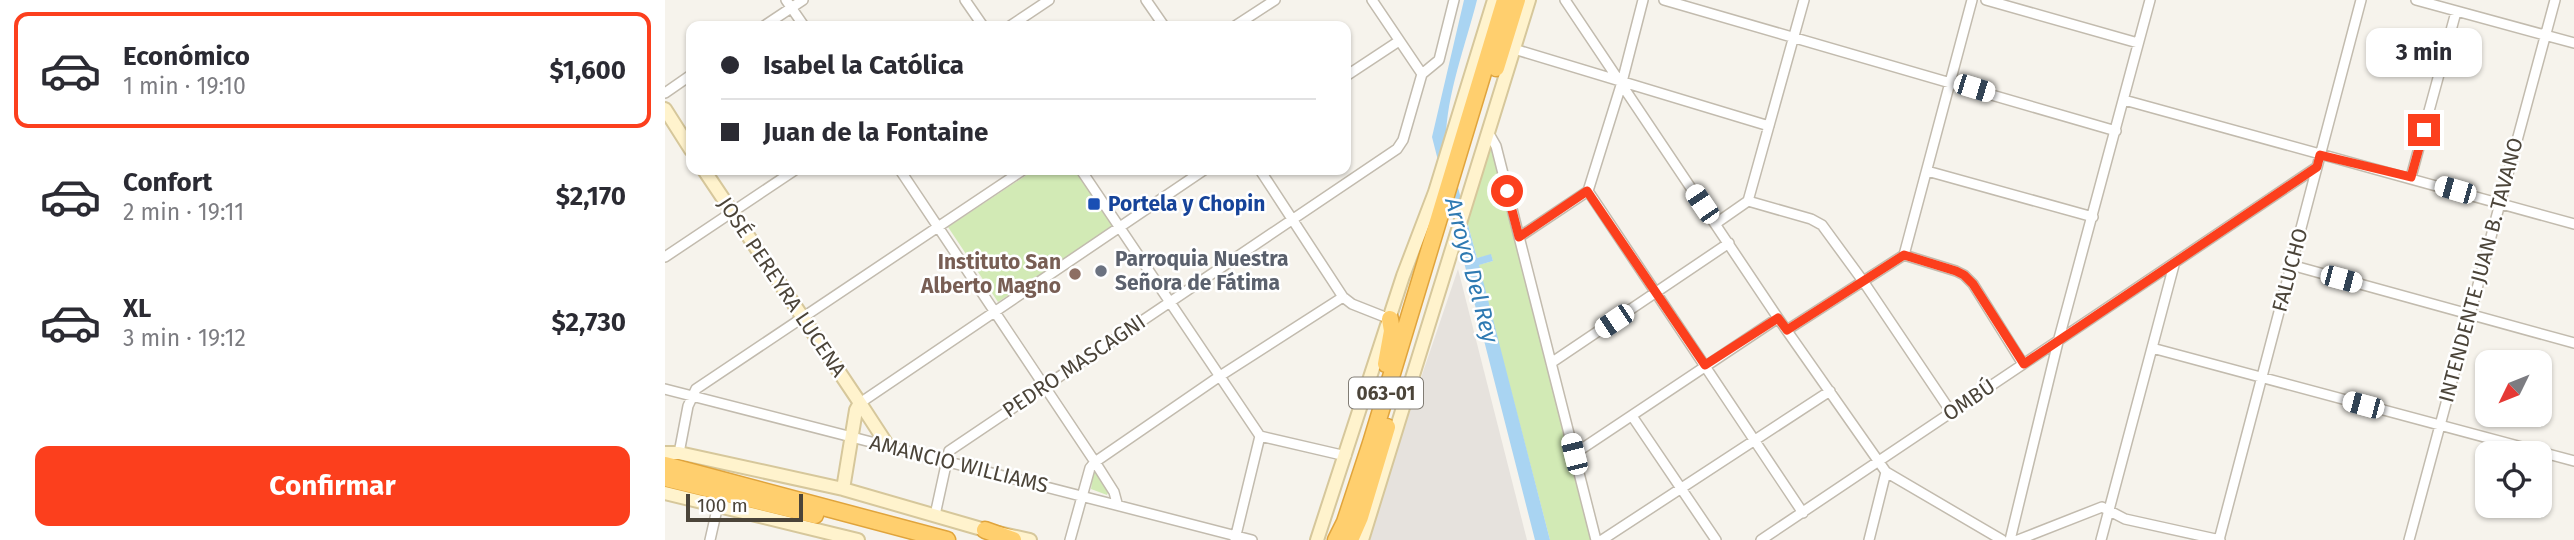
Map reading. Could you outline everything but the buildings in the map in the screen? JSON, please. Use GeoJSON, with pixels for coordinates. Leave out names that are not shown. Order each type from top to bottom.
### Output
{"type":"FeatureCollection","features":[{"type":"Feature","properties":{"kind":"highway","name":"063-01"},"geometry":{"type":"LineString","coordinates":[[1350,540],[1360,517],[1441,247],[1503,7],[1517,0]]}},
{"type":"Feature","properties":{"kind":"highway","name":"063-01"},"geometry":{"type":"LineString","coordinates":[[1336,540],[1345,522],[1441,247]]}},
{"type":"Feature","properties":{"kind":"highway"},"geometry":{"type":"LineString","coordinates":[[1371,443],[1392,331],[1390,318]]}},
{"type":"Feature","properties":{"kind":"highway"},"geometry":{"type":"LineString","coordinates":[[665,465],[947,540]]}},
{"type":"Feature","properties":{"kind":"highway"},"geometry":{"type":"LineString","coordinates":[[665,491],[913,540]]}},
{"type":"Feature","properties":{"kind":"highway"},"geometry":{"type":"LineString","coordinates":[[985,530],[1013,540]]}},
{"type":"Feature","properties":{"kind":"street"},"geometry":{"type":"LineString","coordinates":[[770,21],[789,4],[803,0]]}},
{"type":"Feature","properties":{"kind":"street"},"geometry":{"type":"LineString","coordinates":[[965,0],[980,21]]}},
{"type":"Feature","properties":{"kind":"street"},"geometry":{"type":"LineString","coordinates":[[1018,21],[1049,0]]}},
{"type":"Feature","properties":{"kind":"street"},"geometry":{"type":"LineString","coordinates":[[1146,0],[1161,21]]}},
{"type":"Feature","properties":{"kind":"street"},"geometry":{"type":"LineString","coordinates":[[1243,21],[1275,0]]}},
{"type":"Feature","properties":{"kind":"street"},"geometry":{"type":"LineString","coordinates":[[1372,0],[1422,74],[1439,61],[1454,0]]}},
{"type":"Feature","properties":{"kind":"street"},"geometry":{"type":"LineString","coordinates":[[1362,540],[1441,247],[1468,190],[1529,0]]}},
{"type":"Feature","properties":{"kind":"street"},"geometry":{"type":"LineString","coordinates":[[1565,0],[1778,318],[1886,472],[2002,540]]}},
{"type":"Feature","properties":{"kind":"street"},"geometry":{"type":"LineString","coordinates":[[1519,237],[1587,191],[1622,82],[1643,0]]}},
{"type":"Feature","properties":{"kind":"street"},"geometry":{"type":"LineString","coordinates":[[1664,0],[2116,131]]}},
{"type":"Feature","properties":{"kind":"street"},"geometry":{"type":"LineString","coordinates":[[1715,224],[1748,201],[1804,0]]}},
{"type":"Feature","properties":{"kind":"street"},"geometry":{"type":"LineString","coordinates":[[1787,330],[1904,255],[1972,0]]}},
{"type":"Feature","properties":{"kind":"street"},"geometry":{"type":"LineString","coordinates":[[1986,0],[2139,43]]}},
{"type":"Feature","properties":{"kind":"street"},"geometry":{"type":"LineString","coordinates":[[2010,540],[2058,342],[2150,0]]}},
{"type":"Feature","properties":{"kind":"street","name":"FALUCHO"},"geometry":{"type":"LineString","coordinates":[[2219,540],[2361,0]]}},
{"type":"Feature","properties":{"kind":"street"},"geometry":{"type":"LineString","coordinates":[[2416,0],[2574,43]]}},
{"type":"Feature","properties":{"kind":"street","name":"INTENDENTE JUAN B. TAVANO"},"geometry":{"type":"LineString","coordinates":[[2409,540],[2555,0]]}},
{"type":"Feature","properties":{"kind":"street"},"geometry":{"type":"LineString","coordinates":[[789,4],[801,21]]}},
{"type":"Feature","properties":{"kind":"street"},"geometry":{"type":"LineString","coordinates":[[1317,540],[1403,276],[1435,192],[1450,142],[1503,7]]}},
{"type":"Feature","properties":{"kind":"street"},"geometry":{"type":"LineString","coordinates":[[2411,177],[2456,12]]}},
{"type":"Feature","properties":{"kind":"street"},"geometry":{"type":"LineString","coordinates":[[1351,73],[1399,41]]}},
{"type":"Feature","properties":{"kind":"street"},"geometry":{"type":"LineString","coordinates":[[1514,49],[1769,126]]}},
{"type":"Feature","properties":{"kind":"street","name":"PEDRO MASCAGNI"},"geometry":{"type":"LineString","coordinates":[[946,460],[949,450],[1397,149],[1403,140],[1422,74]]}},
{"type":"Feature","properties":{"kind":"street"},"geometry":{"type":"LineString","coordinates":[[665,93],[686,78]]}},
{"type":"Feature","properties":{"kind":"street"},"geometry":{"type":"LineString","coordinates":[[2124,100],[2574,224]]}},
{"type":"Feature","properties":{"kind":"street"},"geometry":{"type":"LineString","coordinates":[[665,109],[686,142]]}},
{"type":"Feature","properties":{"kind":"street"},"geometry":{"type":"LineString","coordinates":[[1488,132],[1496,146],[1596,540]]}},
{"type":"Feature","properties":{"kind":"street","name":"OMBÚ"},"geometry":{"type":"LineString","coordinates":[[1761,540],[2317,167]]}},
{"type":"Feature","properties":{"kind":"street"},"geometry":{"type":"LineString","coordinates":[[1927,171],[2093,216]]}},
{"type":"Feature","properties":{"kind":"street","name":"JOSÉ PEREYRA LUCENA"},"geometry":{"type":"LineString","coordinates":[[707,175],[888,446]]}},
{"type":"Feature","properties":{"kind":"street"},"geometry":{"type":"LineString","coordinates":[[665,257],[788,175]]}},
{"type":"Feature","properties":{"kind":"street"},"geometry":{"type":"LineString","coordinates":[[903,175],[1095,462],[1114,492],[1117,503]]}},
{"type":"Feature","properties":{"kind":"street"},"geometry":{"type":"LineString","coordinates":[[679,453],[691,397],[696,389],[1015,175]]}},
{"type":"Feature","properties":{"kind":"street"},"geometry":{"type":"LineString","coordinates":[[1084,175],[1260,436],[1346,456]]}},
{"type":"Feature","properties":{"kind":"street"},"geometry":{"type":"LineString","coordinates":[[843,489],[856,410],[860,403],[1196,175]]}},
{"type":"Feature","properties":{"kind":"street"},"geometry":{"type":"LineString","coordinates":[[1263,175],[1343,297],[1352,304],[1390,318]]}},
{"type":"Feature","properties":{"kind":"street"},"geometry":{"type":"LineString","coordinates":[[1587,191],[1803,513]]}},
{"type":"Feature","properties":{"kind":"street"},"geometry":{"type":"LineString","coordinates":[[1748,201],[1817,221],[1830,234],[1951,412]]}},
{"type":"Feature","properties":{"kind":"street"},"geometry":{"type":"LineString","coordinates":[[1551,363],[1729,243]]}},
{"type":"Feature","properties":{"kind":"street"},"geometry":{"type":"LineString","coordinates":[[1904,255],[1964,275],[1973,284],[2024,364]]}},
{"type":"Feature","properties":{"kind":"street"},"geometry":{"type":"LineString","coordinates":[[2101,540],[2174,265]]}},
{"type":"Feature","properties":{"kind":"street"},"geometry":{"type":"LineString","coordinates":[[2291,265],[2574,343]]}},
{"type":"Feature","properties":{"kind":"street"},"geometry":{"type":"LineString","coordinates":[[1070,540],[1090,468],[1095,462],[1220,376],[1343,297]]}},
{"type":"Feature","properties":{"kind":"street"},"geometry":{"type":"LineString","coordinates":[[1574,454],[1778,318]]}},
{"type":"Feature","properties":{"kind":"street"},"geometry":{"type":"LineString","coordinates":[[2152,348],[2574,461]]}},
{"type":"Feature","properties":{"kind":"street","name":"AMANCIO WILLIAMS"},"geometry":{"type":"LineString","coordinates":[[665,389],[1117,503],[1235,538],[1252,540]]}},
{"type":"Feature","properties":{"kind":"street"},"geometry":{"type":"LineString","coordinates":[[1602,540],[1829,391]]}},
{"type":"Feature","properties":{"kind":"street"},"geometry":{"type":"LineString","coordinates":[[1632,416],[1716,540]]}},
{"type":"Feature","properties":{"kind":"street"},"geometry":{"type":"LineString","coordinates":[[1235,538],[1260,436]]}},
{"type":"Feature","properties":{"kind":"street"},"geometry":{"type":"LineString","coordinates":[[665,453],[679,453],[843,489],[985,530],[1030,540]]}},
{"type":"Feature","properties":{"kind":"street"},"geometry":{"type":"LineString","coordinates":[[935,515],[946,460]]}},
{"type":"Feature","properties":{"kind":"street"},"geometry":{"type":"LineString","coordinates":[[1869,540],[1886,472]]}},
{"type":"Feature","properties":{"kind":"street"},"geometry":{"type":"LineString","coordinates":[[665,491],[835,537],[858,540]]}},
{"type":"Feature","properties":{"kind":"street"},"geometry":{"type":"LineString","coordinates":[[710,540],[718,505]]}},
{"type":"Feature","properties":{"kind":"street"},"geometry":{"type":"LineString","coordinates":[[2018,540],[2096,508],[2108,508],[2125,519],[2219,540]]}},
{"type":"Feature","properties":{"kind":"shaded area"},"geometry":{"type":"Polygon","coordinates":[[[1458,269],[1527,540],[1370,540],[1390,469],[1458,269]]]}},
{"type":"Feature","properties":{"kind":"green space"},"geometry":{"type":"Polygon","coordinates":[[[1491,147],[1592,540],[1550,540],[1478,265],[1493,261],[1491,255],[1477,258],[1467,221],[1491,147]]]}},
{"type":"Feature","properties":{"kind":"green space"},"geometry":{"type":"Polygon","coordinates":[[[1026,175],[1079,175],[1113,227],[998,302],[948,227],[1026,175]]]}},
{"type":"Feature","properties":{"kind":"green space"},"geometry":{"type":"Polygon","coordinates":[[[1096,470],[1109,490],[1107,495],[1091,489],[1093,473],[1096,470]]]}},
{"type":"Feature","properties":{"kind":"water","name":"Arroyo Del Rey"},"geometry":{"type":"Polygon","coordinates":[[[1464,0],[1477,0],[1452,90],[1446,143],[1477,258],[1491,254],[1493,261],[1479,265],[1550,540],[1535,540],[1432,137],[1464,0]]]}},
{"type":"Feature","properties":{"kind":"place","name":"Portela y Chopin"},"geometry":{"type":"Point","coordinates":[1094,204]}},
{"type":"Feature","properties":{"kind":"place","name":"Parroquia Nuestra Señora de Fátima"},"geometry":{"type":"Point","coordinates":[1101,271]}},
{"type":"Feature","properties":{"kind":"place","name":"Instituto San Alberto Magno"},"geometry":{"type":"Point","coordinates":[1075,274]}},
{"type":"Feature","properties":{"kind":"route"},"geometry":{"type":"LineString","coordinates":[[1507,191],[1519,237],[1587,191],[1705,365],[1778,318],[1787,330],[1904,255],[1964,275],[1973,284],[2024,364],[2317,167],[2320,155],[2411,177],[2424,130]]}}]}
